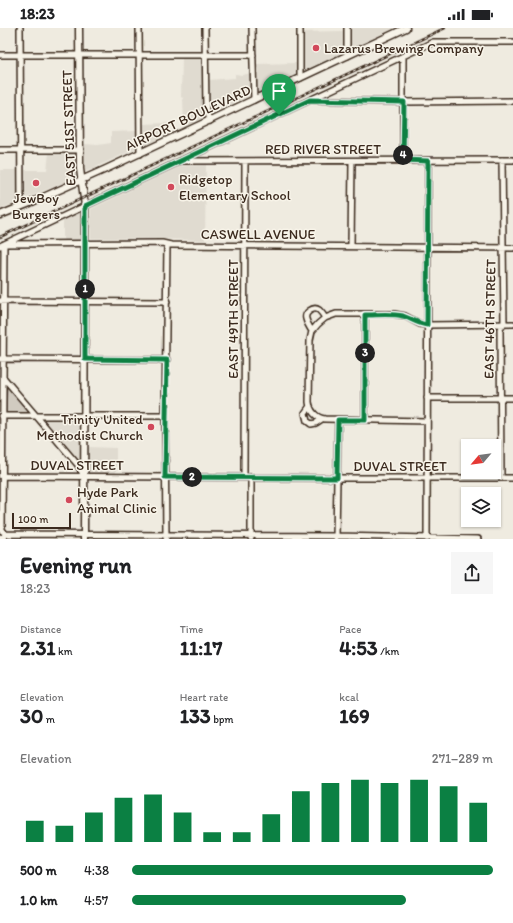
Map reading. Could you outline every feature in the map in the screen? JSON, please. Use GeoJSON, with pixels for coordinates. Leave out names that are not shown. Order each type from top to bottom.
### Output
{"type":"FeatureCollection","features":[{"type":"Feature","properties":{"kind":"main road","name":"EAST 51ST STREET"},"geometry":{"type":"LineString","coordinates":[[79,28],[81,180],[85,206],[86,244],[84,537]]}},
{"type":"Feature","properties":{"kind":"main road","name":"AIRPORT BOULEVARD"},"geometry":{"type":"LineString","coordinates":[[0,215],[140,154],[406,28]]}},
{"type":"Feature","properties":{"kind":"street"},"geometry":{"type":"LineString","coordinates":[[20,28],[21,207]]}},
{"type":"Feature","properties":{"kind":"street"},"geometry":{"type":"LineString","coordinates":[[139,28],[140,154]]}},
{"type":"Feature","properties":{"kind":"street"},"geometry":{"type":"LineString","coordinates":[[204,28],[206,112],[210,121]]}},
{"type":"Feature","properties":{"kind":"street"},"geometry":{"type":"LineString","coordinates":[[252,28],[254,100]]}},
{"type":"Feature","properties":{"kind":"street"},"geometry":{"type":"LineString","coordinates":[[300,28],[300,78]]}},
{"type":"Feature","properties":{"kind":"street"},"geometry":{"type":"LineString","coordinates":[[347,28],[347,56]]}},
{"type":"Feature","properties":{"kind":"street"},"geometry":{"type":"LineString","coordinates":[[478,539],[166,538],[2,535],[2,245],[433,42],[513,42]]}},
{"type":"Feature","properties":{"kind":"street"},"geometry":{"type":"LineString","coordinates":[[0,55],[253,55]]}},
{"type":"Feature","properties":{"kind":"street"},"geometry":{"type":"LineString","coordinates":[[403,56],[403,160]]}},
{"type":"Feature","properties":{"kind":"street"},"geometry":{"type":"LineString","coordinates":[[310,100],[404,102],[513,101]]}},
{"type":"Feature","properties":{"kind":"street"},"geometry":{"type":"LineString","coordinates":[[0,150],[81,150]]}},
{"type":"Feature","properties":{"kind":"street"},"geometry":{"type":"LineString","coordinates":[[351,246],[352,160]]}},
{"type":"Feature","properties":{"kind":"street","name":"EAST 46TH STREET"},"geometry":{"type":"LineString","coordinates":[[501,439],[500,329],[504,324],[502,160]]}},
{"type":"Feature","properties":{"kind":"street","name":"RED RIVER STREET"},"geometry":{"type":"LineString","coordinates":[[181,161],[513,160]]}},
{"type":"Feature","properties":{"kind":"street","name":"EAST 49TH STREET"},"geometry":{"type":"LineString","coordinates":[[244,477],[245,161]]}},
{"type":"Feature","properties":{"kind":"street"},"geometry":{"type":"LineString","coordinates":[[427,539],[428,161]]}},
{"type":"Feature","properties":{"kind":"street","name":"CASWELL AVENUE"},"geometry":{"type":"LineString","coordinates":[[2,245],[162,243],[167,245],[513,248]]}},
{"type":"Feature","properties":{"kind":"street"},"geometry":{"type":"LineString","coordinates":[[166,538],[165,477],[167,245]]}},
{"type":"Feature","properties":{"kind":"street"},"geometry":{"type":"LineString","coordinates":[[2,301],[167,302]]}},
{"type":"Feature","properties":{"kind":"street"},"geometry":{"type":"LineString","coordinates":[[312,331],[306,319],[308,312],[315,309],[319,310],[326,318]]}},
{"type":"Feature","properties":{"kind":"street"},"geometry":{"type":"LineString","coordinates":[[427,420],[338,420],[322,419],[314,414],[310,406],[310,340],[312,331],[326,318],[336,314],[394,314],[404,316],[420,324],[427,325],[513,324]]}},
{"type":"Feature","properties":{"kind":"street"},"geometry":{"type":"LineString","coordinates":[[365,315],[365,420]]}},
{"type":"Feature","properties":{"kind":"street"},"geometry":{"type":"LineString","coordinates":[[2,359],[167,360]]}},
{"type":"Feature","properties":{"kind":"street"},"geometry":{"type":"LineString","coordinates":[[1,374],[78,465],[84,476]]}},
{"type":"Feature","properties":{"kind":"street"},"geometry":{"type":"LineString","coordinates":[[427,398],[513,398]]}},
{"type":"Feature","properties":{"kind":"street"},"geometry":{"type":"LineString","coordinates":[[310,406],[305,414],[307,421],[312,424],[322,419]]}},
{"type":"Feature","properties":{"kind":"street"},"geometry":{"type":"LineString","coordinates":[[1,416],[166,416]]}},
{"type":"Feature","properties":{"kind":"street"},"geometry":{"type":"LineString","coordinates":[[336,538],[338,420]]}},
{"type":"Feature","properties":{"kind":"street","name":"DUVAL STREET"},"geometry":{"type":"LineString","coordinates":[[1,476],[461,478]]}},
{"type":"Feature","properties":{"kind":"street"},"geometry":{"type":"LineString","coordinates":[[251,477],[251,538]]}},
{"type":"Feature","properties":{"kind":"street","name":"DUVAL STREET"},"geometry":{"type":"LineString","coordinates":[[501,478],[513,478]]}},
{"type":"Feature","properties":{"kind":"shaded area"},"geometry":{"type":"Polygon","coordinates":[[[349,28],[394,28],[302,72],[302,32],[340,31],[349,30],[349,28]]]}},
{"type":"Feature","properties":{"kind":"shaded area"},"geometry":{"type":"Polygon","coordinates":[[[182,57],[202,57],[202,119],[184,128],[183,98],[181,97],[182,57]]]}},
{"type":"Feature","properties":{"kind":"shaded area"},"geometry":{"type":"Polygon","coordinates":[[[297,63],[298,73],[256,93],[257,64],[297,63]]]}},
{"type":"Feature","properties":{"kind":"shaded area"},"geometry":{"type":"Polygon","coordinates":[[[251,73],[251,95],[213,113],[210,113],[208,80],[235,78],[235,74],[242,75],[251,73]]]}},
{"type":"Feature","properties":{"kind":"shaded area"},"geometry":{"type":"Polygon","coordinates":[[[169,123],[169,134],[146,145],[143,143],[142,124],[169,123]]]}},
{"type":"Feature","properties":{"kind":"shaded area"},"geometry":{"type":"Polygon","coordinates":[[[137,131],[137,148],[85,172],[84,144],[98,145],[111,143],[111,132],[137,131]]]}},
{"type":"Feature","properties":{"kind":"shaded area"},"geometry":{"type":"Polygon","coordinates":[[[76,152],[77,177],[0,209],[0,170],[47,170],[49,153],[76,152]]]}},
{"type":"Feature","properties":{"kind":"shaded area","name":"Ridgetop Elementary School"},"geometry":{"type":"Polygon","coordinates":[[[206,165],[205,240],[91,238],[91,209],[180,166],[206,165]]]}},
{"type":"Feature","properties":{"kind":"shaded area"},"geometry":{"type":"Polygon","coordinates":[[[82,212],[83,240],[63,241],[63,218],[82,212]]]}},
{"type":"Feature","properties":{"kind":"shaded area"},"geometry":{"type":"Polygon","coordinates":[[[7,388],[9,388],[30,413],[29,414],[6,414],[7,388]]]}},
{"type":"Feature","properties":{"kind":"shaded area"},"geometry":{"type":"Polygon","coordinates":[[[45,419],[80,420],[81,462],[79,461],[45,419]]]}},
{"type":"Feature","properties":{"kind":"shaded area"},"geometry":{"type":"Polygon","coordinates":[[[87,447],[116,448],[116,473],[90,473],[86,468],[87,447]]]}},
{"type":"Feature","properties":{"kind":"railway"},"geometry":{"type":"LineString","coordinates":[[0,237],[445,28]]}},
{"type":"Feature","properties":{"kind":"place","name":"Lazarus Brewing Company"},"geometry":{"type":"Point","coordinates":[316,48]}},
{"type":"Feature","properties":{"kind":"place","name":"JewBoy Burgers"},"geometry":{"type":"Point","coordinates":[36,183]}},
{"type":"Feature","properties":{"kind":"place","name":"Ridgetop Elementary School"},"geometry":{"type":"Point","coordinates":[171,187]}},
{"type":"Feature","properties":{"kind":"place","name":"Trinity United Methodist Church"},"geometry":{"type":"Point","coordinates":[151,427]}},
{"type":"Feature","properties":{"kind":"place","name":"Hyde Park Animal Clinic"},"geometry":{"type":"Point","coordinates":[69,500]}},
{"type":"Feature","properties":{"kind":"route"},"geometry":{"type":"LineString","coordinates":[[310,100],[404,102],[403,160],[428,161],[427,325],[414,322],[404,316],[394,314],[365,315],[365,420],[338,420],[337,478],[165,477],[167,360],[85,359],[85,206],[279,115],[310,100]]}}]}
